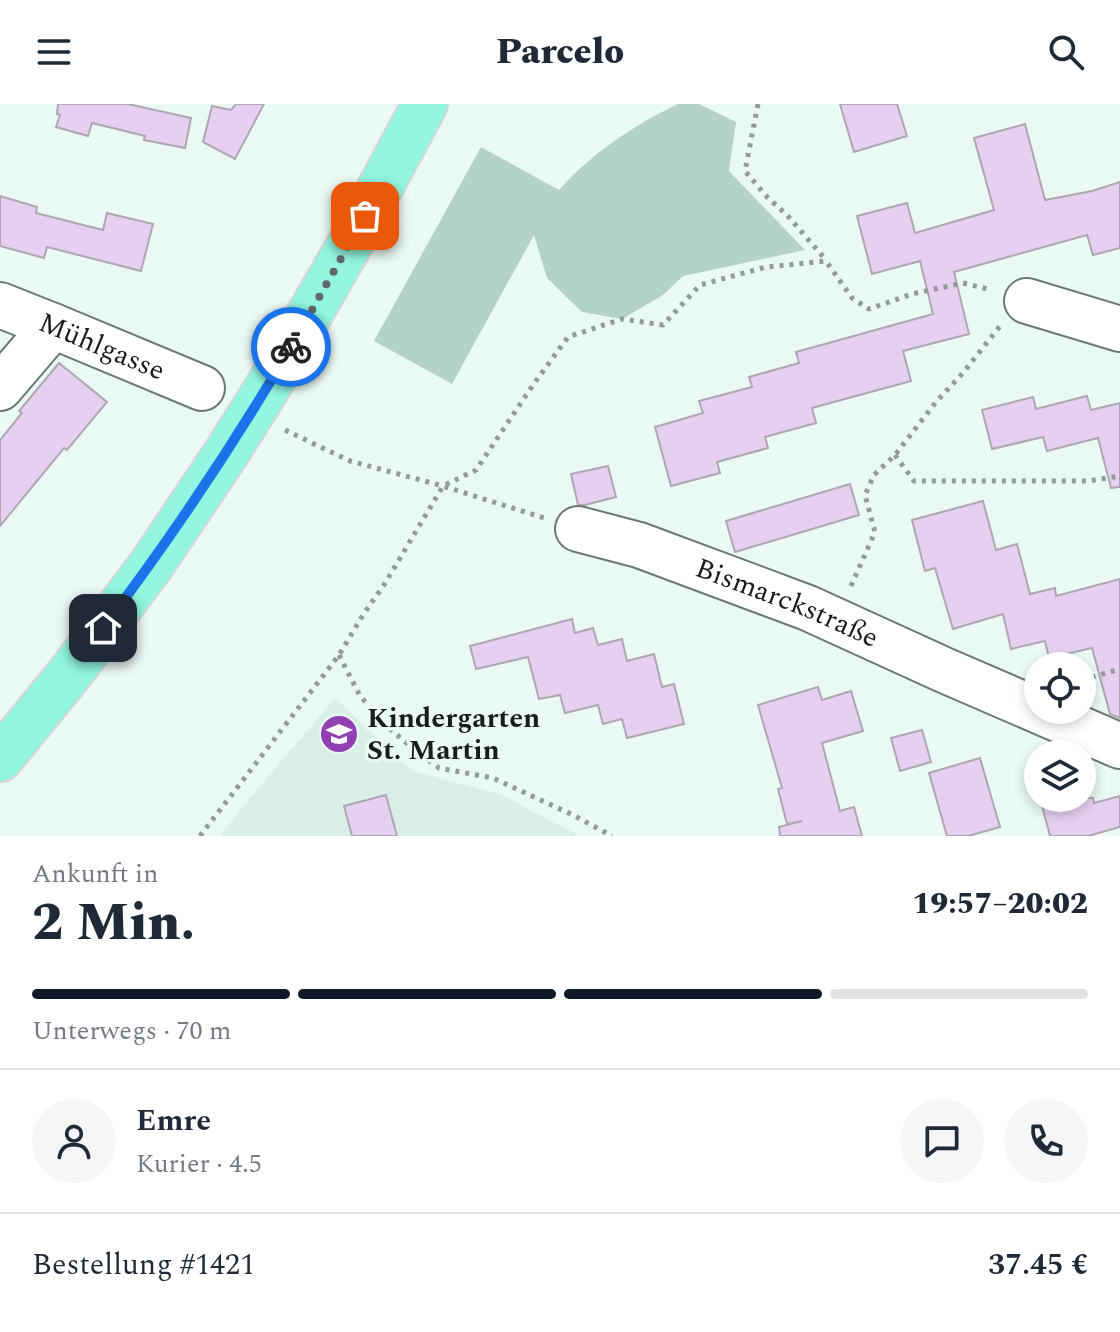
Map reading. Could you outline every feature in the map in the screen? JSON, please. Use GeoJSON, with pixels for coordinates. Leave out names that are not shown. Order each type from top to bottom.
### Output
{"type":"FeatureCollection","features":[{"type":"Feature","properties":{"kind":"main road"},"geometry":{"type":"LineString","coordinates":[[0,759],[143,576],[227,452],[271,408],[350,244],[425,104]]}},
{"type":"Feature","properties":{"kind":"street"},"geometry":{"type":"LineString","coordinates":[[1027,301],[1120,329]]}},
{"type":"Feature","properties":{"kind":"street","name":"Mühlgasse"},"geometry":{"type":"LineString","coordinates":[[0,305],[202,388]]}},
{"type":"Feature","properties":{"kind":"street"},"geometry":{"type":"LineString","coordinates":[[0,388],[53,326]]}},
{"type":"Feature","properties":{"kind":"street","name":"Bismarckstraße"},"geometry":{"type":"LineString","coordinates":[[578,529],[639,545],[808,608],[1120,746]]}},
{"type":"Feature","properties":{"kind":"path"},"geometry":{"type":"LineString","coordinates":[[758,104],[745,171],[826,261],[852,298],[869,309],[912,294],[963,283],[1027,301]]}},
{"type":"Feature","properties":{"kind":"path"},"geometry":{"type":"LineString","coordinates":[[200,836],[339,655],[443,486],[476,470],[568,337],[622,319],[663,325],[700,285],[766,267],[826,261]]}},
{"type":"Feature","properties":{"kind":"path"},"geometry":{"type":"LineString","coordinates":[[836,621],[875,532],[865,495],[874,475],[895,455],[995,331],[1027,301]]}},
{"type":"Feature","properties":{"kind":"path"},"geometry":{"type":"LineString","coordinates":[[271,408],[350,461],[443,486],[578,529]]}},
{"type":"Feature","properties":{"kind":"path"},"geometry":{"type":"LineString","coordinates":[[895,455],[914,481],[1088,481],[1120,476]]}},
{"type":"Feature","properties":{"kind":"path"},"geometry":{"type":"LineString","coordinates":[[339,655],[360,696],[390,729],[439,768],[493,778],[612,836]]}},
{"type":"Feature","properties":{"kind":"path"},"geometry":{"type":"LineString","coordinates":[[1096,676],[1120,669]]}},
{"type":"Feature","properties":{"kind":"shaded area"},"geometry":{"type":"Polygon","coordinates":[[[678,104],[699,104],[736,122],[729,171],[805,250],[683,276],[663,295],[622,319],[582,312],[547,278],[534,235],[452,384],[374,341],[481,147],[559,190],[614,141],[678,104]]]}},
{"type":"Feature","properties":{"kind":"shaded area","name":"Kindergarten St. Martin"},"geometry":{"type":"Polygon","coordinates":[[[335,698],[413,771],[502,795],[580,836],[220,836],[335,698]]]}},
{"type":"Feature","properties":{"kind":"building"},"geometry":{"type":"Polygon","coordinates":[[[58,104],[128,104],[191,118],[185,148],[144,140],[145,136],[92,123],[88,136],[56,127],[60,115],[57,114],[58,104]]]}},
{"type":"Feature","properties":{"kind":"building"},"geometry":{"type":"Polygon","coordinates":[[[236,104],[264,104],[235,159],[203,142],[212,106],[231,110],[236,104]]]}},
{"type":"Feature","properties":{"kind":"building"},"geometry":{"type":"Polygon","coordinates":[[[840,104],[897,104],[907,136],[854,152],[840,104]]]}},
{"type":"Feature","properties":{"kind":"building"},"geometry":{"type":"Polygon","coordinates":[[[1025,124],[1045,200],[1120,182],[1120,248],[1093,255],[1087,235],[954,272],[969,334],[903,351],[911,381],[812,408],[816,423],[765,437],[768,448],[717,462],[720,473],[671,486],[655,427],[703,413],[699,401],[752,387],[749,377],[799,363],[796,352],[933,314],[920,261],[872,274],[857,216],[907,203],[915,233],[994,210],[974,138],[1025,124]]]}},
{"type":"Feature","properties":{"kind":"building"},"geometry":{"type":"Polygon","coordinates":[[[0,196],[37,207],[36,213],[103,230],[107,213],[153,224],[141,271],[47,247],[44,258],[0,246],[0,196]]]}},
{"type":"Feature","properties":{"kind":"building"},"geometry":{"type":"Polygon","coordinates":[[[59,363],[107,402],[67,450],[64,448],[0,526],[0,440],[22,413],[19,411],[59,363]]]}},
{"type":"Feature","properties":{"kind":"building"},"geometry":{"type":"Polygon","coordinates":[[[1087,396],[1091,410],[1120,403],[1120,487],[1111,488],[1098,438],[1047,451],[1043,437],[992,449],[982,410],[1033,397],[1036,409],[1087,396]]]}},
{"type":"Feature","properties":{"kind":"building"},"geometry":{"type":"Polygon","coordinates":[[[608,466],[616,497],[578,505],[571,474],[608,466]]]}},
{"type":"Feature","properties":{"kind":"building"},"geometry":{"type":"Polygon","coordinates":[[[850,484],[859,515],[735,552],[726,521],[850,484]]]}},
{"type":"Feature","properties":{"kind":"building"},"geometry":{"type":"Polygon","coordinates":[[[983,501],[996,550],[1017,544],[1030,594],[1055,588],[1056,596],[1120,579],[1120,718],[1110,714],[1096,652],[1092,648],[1075,652],[1048,652],[1045,641],[1011,649],[1003,614],[953,629],[935,568],[925,571],[912,520],[983,501]]]}},
{"type":"Feature","properties":{"kind":"building"},"geometry":{"type":"Polygon","coordinates":[[[572,619],[575,633],[593,628],[598,645],[622,639],[627,661],[654,654],[662,687],[674,684],[684,724],[627,738],[622,719],[603,724],[598,705],[565,713],[560,695],[539,699],[528,657],[476,669],[470,646],[572,619]]]}},
{"type":"Feature","properties":{"kind":"building"},"geometry":{"type":"Polygon","coordinates":[[[818,687],[822,700],[851,691],[863,731],[822,743],[840,811],[854,807],[862,836],[780,836],[779,827],[802,821],[787,824],[778,789],[782,788],[758,705],[818,687]]]}},
{"type":"Feature","properties":{"kind":"building"},"geometry":{"type":"Polygon","coordinates":[[[922,730],[931,762],[900,771],[891,738],[922,730]]]}},
{"type":"Feature","properties":{"kind":"building"},"geometry":{"type":"Polygon","coordinates":[[[980,758],[1000,827],[968,836],[947,836],[929,773],[980,758]]]}},
{"type":"Feature","properties":{"kind":"building"},"geometry":{"type":"Polygon","coordinates":[[[386,795],[397,836],[352,836],[344,806],[386,795]]]}},
{"type":"Feature","properties":{"kind":"building"},"geometry":{"type":"Polygon","coordinates":[[[1120,796],[1120,827],[1088,836],[1050,836],[1044,812],[1096,812],[1096,802],[1120,796]]]}},
{"type":"Feature","properties":{"kind":"way so far"},"geometry":{"type":"LineString","coordinates":[[291,347],[365,216]]}},
{"type":"Feature","properties":{"kind":"place","name":"Kindergarten St. Martin"},"geometry":{"type":"Point","coordinates":[339,734]}},
{"type":"Feature","properties":{"kind":"route"},"geometry":{"type":"LineString","coordinates":[[103,628],[152,564],[227,452],[291,347]]}}]}
